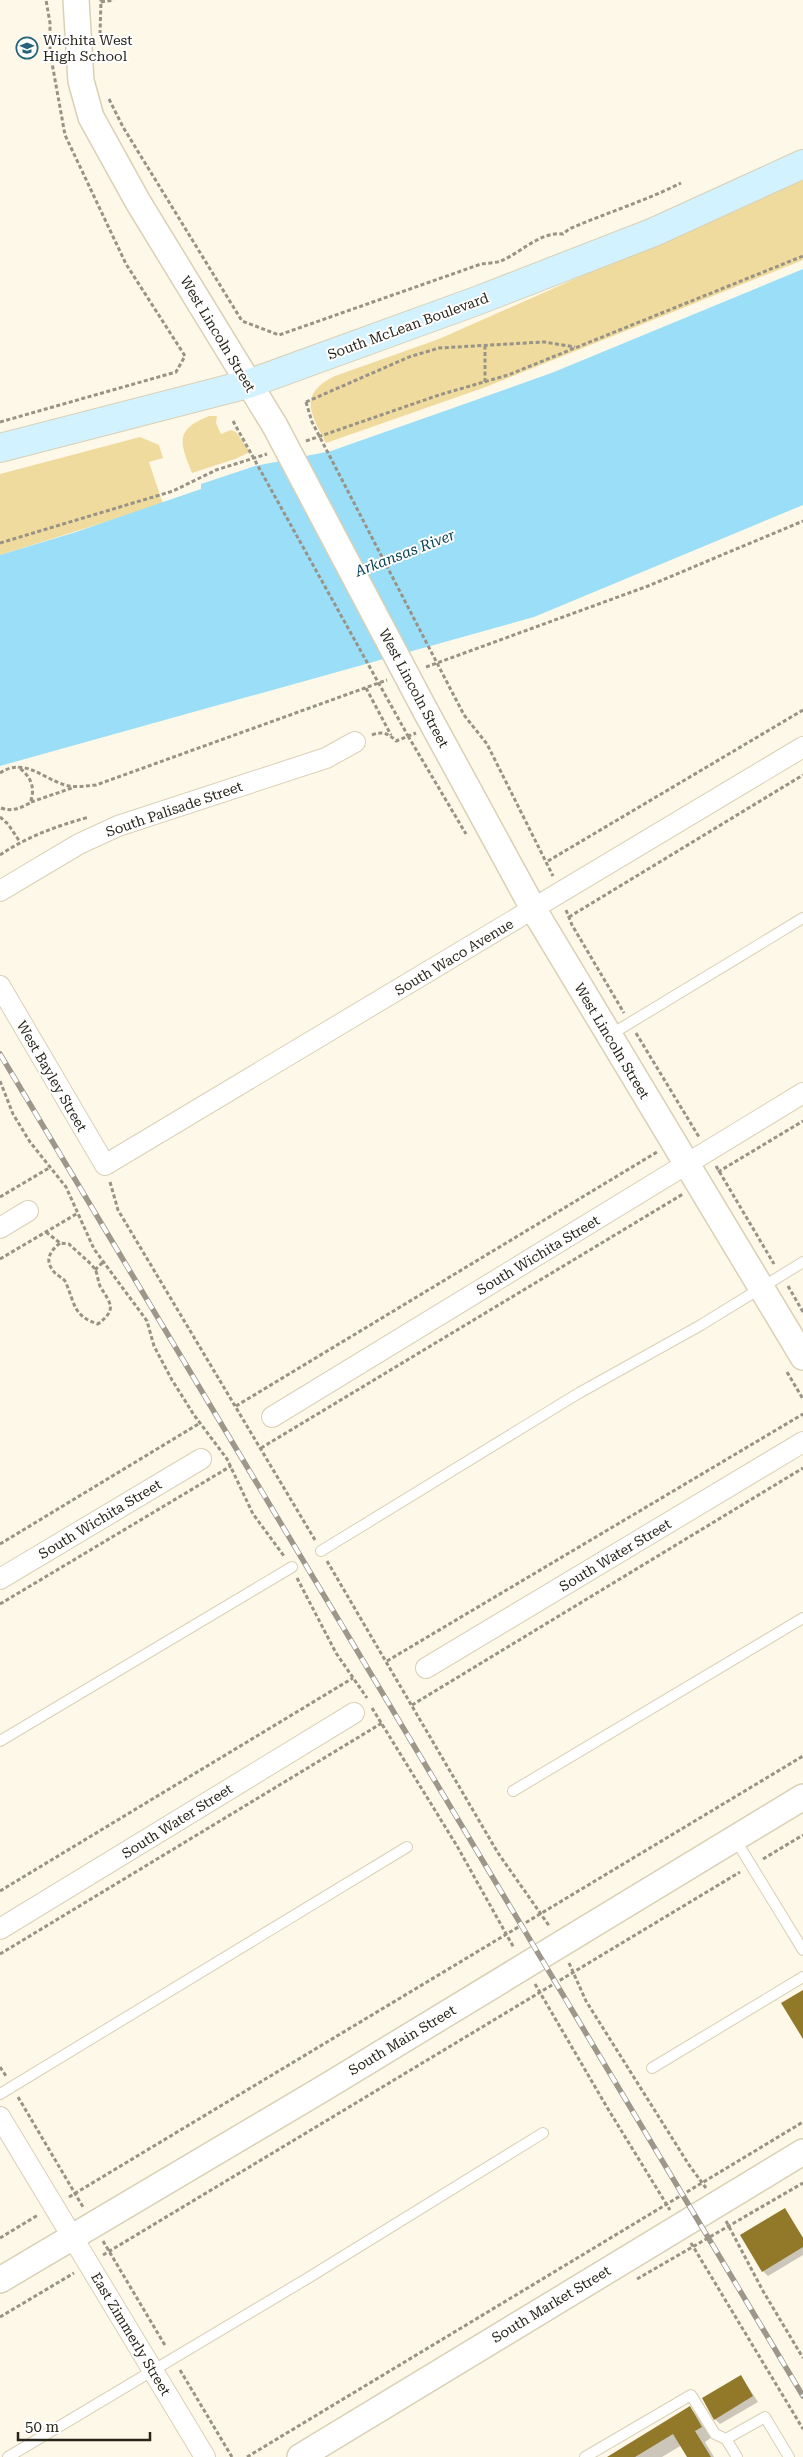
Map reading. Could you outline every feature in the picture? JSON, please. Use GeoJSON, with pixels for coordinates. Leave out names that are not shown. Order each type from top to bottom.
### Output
{"type":"FeatureCollection","features":[{"type":"Feature","properties":{"kind":"main road","name":"South McLean Boulevard"},"geometry":{"type":"LineString","coordinates":[[0,448],[248,384],[479,300],[654,232],[803,164]]}},
{"type":"Feature","properties":{"kind":"street","name":"West Lincoln Street"},"geometry":{"type":"LineString","coordinates":[[76,0],[80,80],[91,117],[138,202],[248,384],[276,426],[429,718],[534,910],[803,1357]]}},
{"type":"Feature","properties":{"kind":"street","name":"South Palisade Street"},"geometry":{"type":"LineString","coordinates":[[0,891],[79,844],[118,826],[326,758],[355,742]]}},
{"type":"Feature","properties":{"kind":"street","name":"South Waco Avenue"},"geometry":{"type":"LineString","coordinates":[[105,1166],[803,747]]}},
{"type":"Feature","properties":{"kind":"street","name":"West Bayley Street"},"geometry":{"type":"LineString","coordinates":[[0,986],[105,1166]]}},
{"type":"Feature","properties":{"kind":"street","name":"South Wichita Street"},"geometry":{"type":"LineString","coordinates":[[272,1417],[692,1174],[803,1093]]}},
{"type":"Feature","properties":{"kind":"street"},"geometry":{"type":"LineString","coordinates":[[0,1228],[28,1211]]}},
{"type":"Feature","properties":{"kind":"street","name":"South Water Street"},"geometry":{"type":"LineString","coordinates":[[426,1668],[803,1442]]}},
{"type":"Feature","properties":{"kind":"street","name":"South Wichita Street"},"geometry":{"type":"LineString","coordinates":[[0,1579],[201,1459]]}},
{"type":"Feature","properties":{"kind":"street","name":"South Water Street"},"geometry":{"type":"LineString","coordinates":[[0,1929],[354,1713]]}},
{"type":"Feature","properties":{"kind":"street","name":"South Main Street"},"geometry":{"type":"LineString","coordinates":[[0,2280],[316,2093],[803,1797]]}},
{"type":"Feature","properties":{"kind":"street","name":"East Zimmerly Street"},"geometry":{"type":"LineString","coordinates":[[0,2117],[205,2457]]}},
{"type":"Feature","properties":{"kind":"street","name":"South Market Street"},"geometry":{"type":"LineString","coordinates":[[300,2457],[803,2152]]}},
{"type":"Feature","properties":{"kind":"lane"},"geometry":{"type":"LineString","coordinates":[[609,1035],[803,918]]}},
{"type":"Feature","properties":{"kind":"lane"},"geometry":{"type":"LineString","coordinates":[[321,1550],[579,1393],[700,1326],[803,1262]]}},
{"type":"Feature","properties":{"kind":"lane"},"geometry":{"type":"LineString","coordinates":[[0,1741],[292,1567]]}},
{"type":"Feature","properties":{"kind":"lane"},"geometry":{"type":"LineString","coordinates":[[512,1791],[803,1618]]}},
{"type":"Feature","properties":{"kind":"lane"},"geometry":{"type":"LineString","coordinates":[[734,1838],[803,1950]]}},
{"type":"Feature","properties":{"kind":"lane"},"geometry":{"type":"LineString","coordinates":[[0,2094],[406,1847]]}},
{"type":"Feature","properties":{"kind":"lane"},"geometry":{"type":"LineString","coordinates":[[652,2068],[803,1976]]}},
{"type":"Feature","properties":{"kind":"lane"},"geometry":{"type":"LineString","coordinates":[[8,2457],[543,2133]]}},
{"type":"Feature","properties":{"kind":"lane"},"geometry":{"type":"LineString","coordinates":[[585,2457],[690,2395],[715,2434],[726,2439],[736,2457]]}},
{"type":"Feature","properties":{"kind":"lane"},"geometry":{"type":"LineString","coordinates":[[726,2439],[765,2417],[789,2457]]}},
{"type":"Feature","properties":{"kind":"path"},"geometry":{"type":"LineString","coordinates":[[0,422],[176,372],[185,356],[126,264],[65,135],[50,52],[50,23],[46,0]]}},
{"type":"Feature","properties":{"kind":"path"},"geometry":{"type":"LineString","coordinates":[[100,36],[102,27],[101,1],[114,0]]}},
{"type":"Feature","properties":{"kind":"path"},"geometry":{"type":"LineString","coordinates":[[107,93],[123,127],[242,321],[279,334],[481,264],[500,261],[537,241],[556,233],[563,234],[569,229],[621,207],[650,198],[681,183]]}},
{"type":"Feature","properties":{"kind":"path"},"geometry":{"type":"LineString","coordinates":[[297,444],[508,375],[803,256]]}},
{"type":"Feature","properties":{"kind":"path"},"geometry":{"type":"LineString","coordinates":[[464,715],[312,422],[306,402],[410,357],[439,348],[544,342],[575,347]]}},
{"type":"Feature","properties":{"kind":"path"},"geometry":{"type":"LineString","coordinates":[[485,346],[485,382]]}},
{"type":"Feature","properties":{"kind":"path"},"geometry":{"type":"LineString","coordinates":[[233,421],[408,736]]}},
{"type":"Feature","properties":{"kind":"path"},"geometry":{"type":"LineString","coordinates":[[0,543],[173,491],[216,470],[270,453]]}},
{"type":"Feature","properties":{"kind":"path"},"geometry":{"type":"LineString","coordinates":[[422,668],[648,586],[803,521]]}},
{"type":"Feature","properties":{"kind":"path"},"geometry":{"type":"LineString","coordinates":[[0,808],[18,809],[75,787],[96,784],[394,678]]}},
{"type":"Feature","properties":{"kind":"path"},"geometry":{"type":"LineString","coordinates":[[366,688],[391,736],[396,741],[408,736],[429,718]]}},
{"type":"Feature","properties":{"kind":"path"},"geometry":{"type":"LineString","coordinates":[[548,861],[803,710]]}},
{"type":"Feature","properties":{"kind":"path"},"geometry":{"type":"LineString","coordinates":[[355,742],[380,732],[391,736]]}},
{"type":"Feature","properties":{"kind":"path"},"geometry":{"type":"LineString","coordinates":[[17,766],[27,773],[32,783],[34,793],[30,803]]}},
{"type":"Feature","properties":{"kind":"path"},"geometry":{"type":"LineString","coordinates":[[0,772],[8,767],[29,768],[64,785],[75,787]]}},
{"type":"Feature","properties":{"kind":"path"},"geometry":{"type":"LineString","coordinates":[[569,917],[803,775]]}},
{"type":"Feature","properties":{"kind":"path"},"geometry":{"type":"LineString","coordinates":[[0,817],[8,824],[20,842]]}},
{"type":"Feature","properties":{"kind":"path"},"geometry":{"type":"LineString","coordinates":[[0,854],[20,842],[52,828],[90,817]]}},
{"type":"Feature","properties":{"kind":"path"},"geometry":{"type":"LineString","coordinates":[[0,1081],[13,1114],[30,1142],[66,1187],[94,1249],[147,1320],[154,1346],[200,1423],[231,1466],[253,1514],[292,1567],[314,1613],[457,1846],[524,1966],[803,2429]]}},
{"type":"Feature","properties":{"kind":"path"},"geometry":{"type":"LineString","coordinates":[[261,1448],[692,1174],[803,1121]]}},
{"type":"Feature","properties":{"kind":"path"},"geometry":{"type":"LineString","coordinates":[[236,1406],[693,1128]]}},
{"type":"Feature","properties":{"kind":"path"},"geometry":{"type":"LineString","coordinates":[[105,1166],[118,1210],[387,1661],[498,1853],[561,1943],[592,2009],[702,2184],[717,2204],[763,2291],[803,2358]]}},
{"type":"Feature","properties":{"kind":"path"},"geometry":{"type":"LineString","coordinates":[[0,1197],[49,1168]]}},
{"type":"Feature","properties":{"kind":"path"},"geometry":{"type":"LineString","coordinates":[[0,1259],[78,1213]]}},
{"type":"Feature","properties":{"kind":"path"},"geometry":{"type":"LineString","coordinates":[[46,1232],[60,1243],[69,1244],[95,1270],[100,1287],[109,1298],[111,1305],[107,1317],[98,1324],[87,1321],[76,1310],[66,1281],[54,1272],[48,1260],[49,1252],[60,1243]]}},
{"type":"Feature","properties":{"kind":"path"},"geometry":{"type":"LineString","coordinates":[[95,1270],[103,1262]]}},
{"type":"Feature","properties":{"kind":"path"},"geometry":{"type":"LineString","coordinates":[[387,1661],[803,1414]]}},
{"type":"Feature","properties":{"kind":"path"},"geometry":{"type":"LineString","coordinates":[[0,1544],[200,1423]]}},
{"type":"Feature","properties":{"kind":"path"},"geometry":{"type":"LineString","coordinates":[[0,1604],[231,1466]]}},
{"type":"Feature","properties":{"kind":"path"},"geometry":{"type":"LineString","coordinates":[[412,1705],[803,1468]]}},
{"type":"Feature","properties":{"kind":"path"},"geometry":{"type":"LineString","coordinates":[[0,1891],[353,1678]]}},
{"type":"Feature","properties":{"kind":"path"},"geometry":{"type":"LineString","coordinates":[[0,1954],[382,1723]]}},
{"type":"Feature","properties":{"kind":"path"},"geometry":{"type":"LineString","coordinates":[[0,2238],[803,1756]]}},
{"type":"Feature","properties":{"kind":"path"},"geometry":{"type":"LineString","coordinates":[[0,2317],[803,1835]]}},
{"type":"Feature","properties":{"kind":"path"},"geometry":{"type":"LineString","coordinates":[[0,2067],[232,2457]]}},
{"type":"Feature","properties":{"kind":"path"},"geometry":{"type":"LineString","coordinates":[[247,2457],[803,2122]]}},
{"type":"Feature","properties":{"kind":"path"},"geometry":{"type":"LineString","coordinates":[[729,2227],[803,2183]]}},
{"type":"Feature","properties":{"kind":"shaded area"},"geometry":{"type":"Polygon","coordinates":[[[803,178],[803,260],[483,388],[326,443],[312,413],[312,397],[323,383],[335,376],[439,339],[803,178]]]}},
{"type":"Feature","properties":{"kind":"shaded area"},"geometry":{"type":"Polygon","coordinates":[[[209,416],[217,416],[216,423],[221,434],[231,430],[236,432],[250,452],[192,473],[185,453],[183,438],[185,432],[190,427],[209,416]]]}},
{"type":"Feature","properties":{"kind":"shaded area"},"geometry":{"type":"Polygon","coordinates":[[[140,437],[159,445],[163,458],[149,462],[163,504],[0,555],[0,474],[140,437]]]}},
{"type":"Feature","properties":{"kind":"water","name":"Arkansas River"},"geometry":{"type":"Polygon","coordinates":[[[803,269],[803,505],[534,617],[0,766],[0,555],[76,532],[201,489],[201,484],[255,466],[331,451],[473,401],[554,372],[803,269]]]}},
{"type":"Feature","properties":{"kind":"building"},"geometry":{"type":"Polygon","coordinates":[[[803,1990],[803,2039],[781,2003],[803,1990]]]}},
{"type":"Feature","properties":{"kind":"building"},"geometry":{"type":"Polygon","coordinates":[[[785,2208],[803,2238],[803,2247],[762,2272],[740,2235],[785,2208]]]}},
{"type":"Feature","properties":{"kind":"building"},"geometry":{"type":"Polygon","coordinates":[[[741,2375],[753,2396],[714,2420],[702,2398],[741,2375]]]}},
{"type":"Feature","properties":{"kind":"building"},"geometry":{"type":"Polygon","coordinates":[[[690,2406],[702,2427],[695,2431],[711,2457],[687,2457],[673,2434],[635,2457],[607,2457],[690,2406]]]}},
{"type":"Feature","properties":{"kind":"railway"},"geometry":{"type":"LineString","coordinates":[[0,1054],[803,2396]]}},
{"type":"Feature","properties":{"kind":"place","name":"Wichita West High School"},"geometry":{"type":"Point","coordinates":[27,48]}}]}
